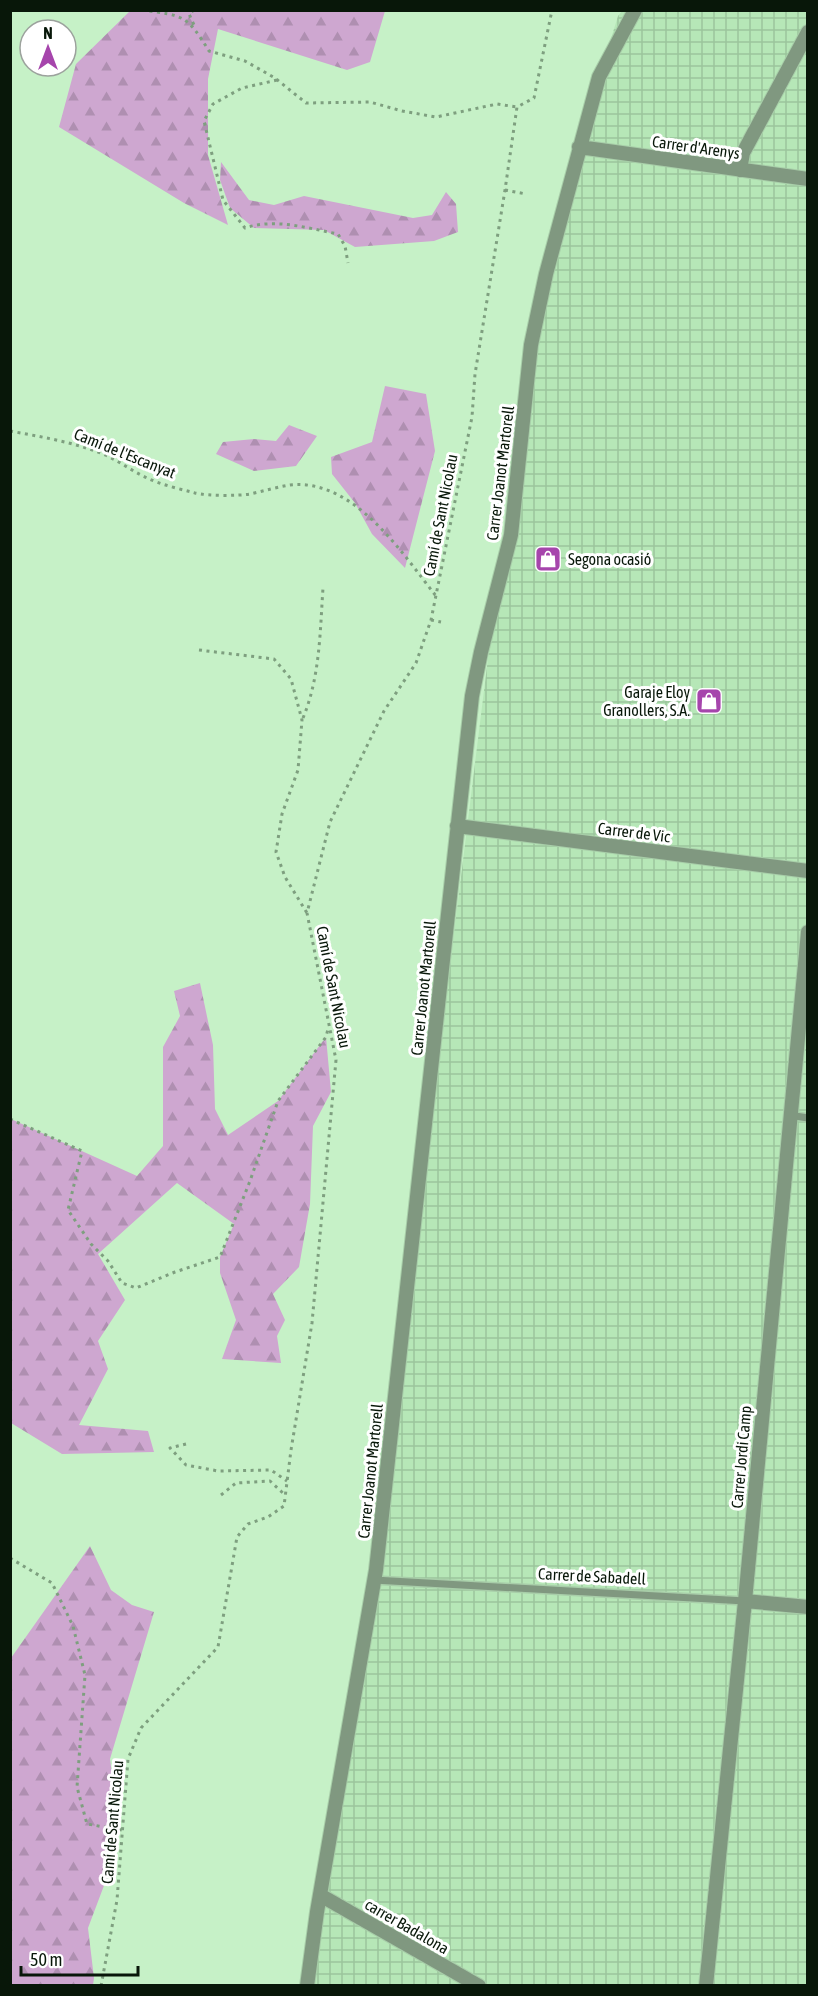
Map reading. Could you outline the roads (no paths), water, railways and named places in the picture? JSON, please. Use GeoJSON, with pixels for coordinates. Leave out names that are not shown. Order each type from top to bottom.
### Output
{"type":"FeatureCollection","features":[{"type":"Feature","properties":{"kind":"street","name":"Carrer Joanot Martorell"},"geometry":{"type":"LineString","coordinates":[[307,1986],[320,1895],[374,1580],[472,696],[481,652],[512,535],[531,345],[546,274],[599,77],[635,10]]}},
{"type":"Feature","properties":{"kind":"street"},"geometry":{"type":"LineString","coordinates":[[740,170],[743,153],[807,32]]}},
{"type":"Feature","properties":{"kind":"street","name":"Carrer d'Arenys"},"geometry":{"type":"LineString","coordinates":[[579,147],[807,179]]}},
{"type":"Feature","properties":{"kind":"street","name":"Carrer de Vic"},"geometry":{"type":"LineString","coordinates":[[457,826],[807,871]]}},
{"type":"Feature","properties":{"kind":"street","name":"Carrer Jordi Camp"},"geometry":{"type":"LineString","coordinates":[[706,1986],[745,1601],[807,932]]}},
{"type":"Feature","properties":{"kind":"street","name":"Carrer de Sabadell"},"geometry":{"type":"LineString","coordinates":[[745,1601],[807,1607]]}},
{"type":"Feature","properties":{"kind":"street","name":"carrer Badalona"},"geometry":{"type":"LineString","coordinates":[[320,1895],[478,1986]]}},
{"type":"Feature","properties":{"kind":"lane"},"geometry":{"type":"LineString","coordinates":[[789,1115],[807,1118]]}},
{"type":"Feature","properties":{"kind":"lane","name":"Carrer de Sabadell"},"geometry":{"type":"LineString","coordinates":[[374,1580],[745,1601]]}},
{"type":"Feature","properties":{"kind":"place","name":"Segona ocasió"},"geometry":{"type":"Point","coordinates":[548,559]}},
{"type":"Feature","properties":{"kind":"place","name":"Garaje Eloy Granollers, S.A."},"geometry":{"type":"Point","coordinates":[709,701]}}]}
